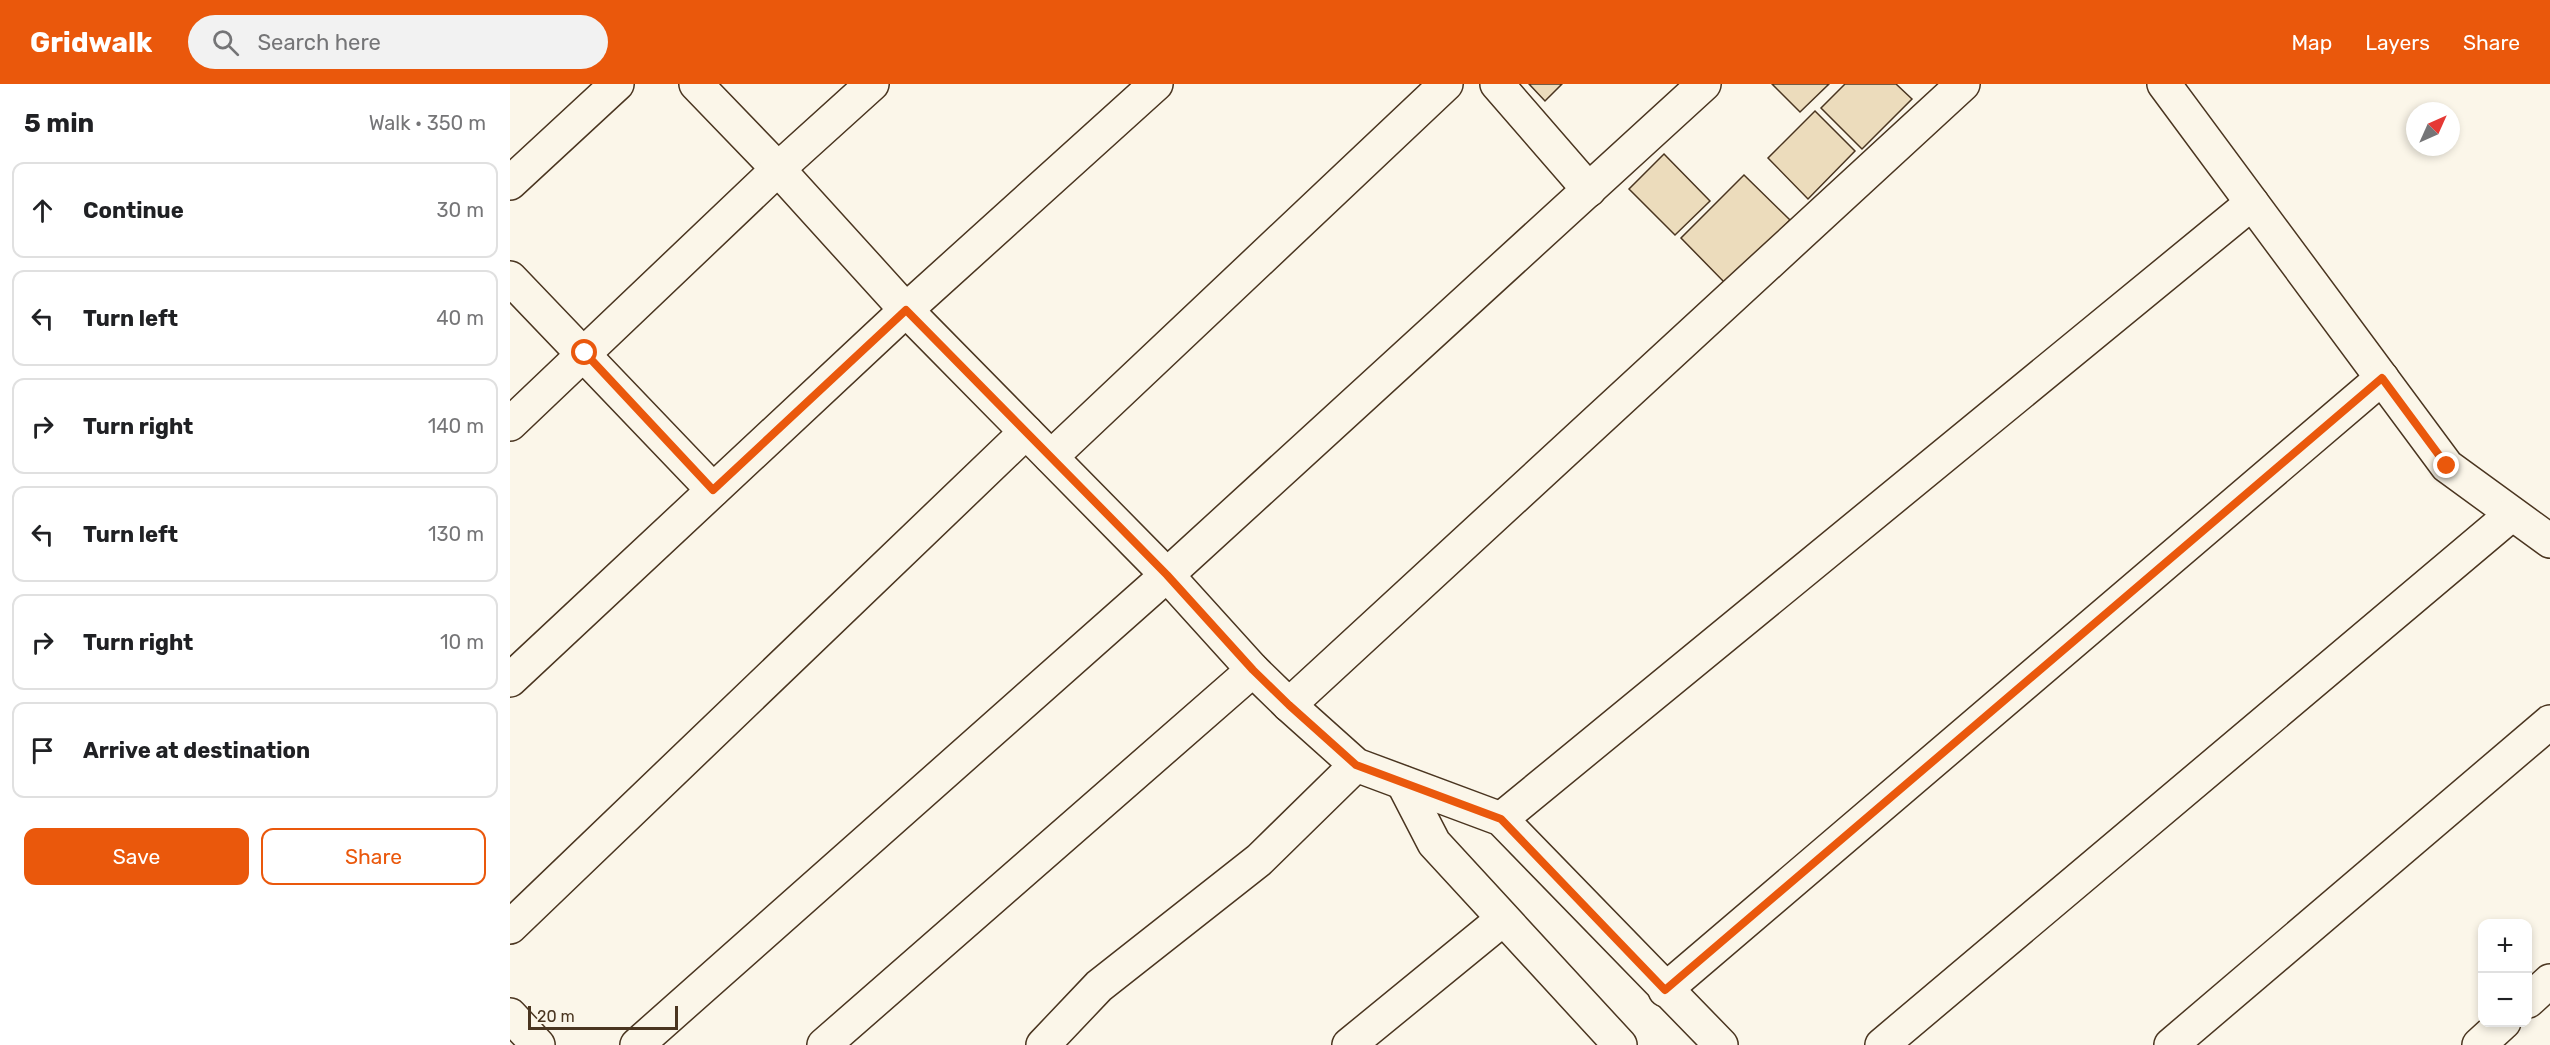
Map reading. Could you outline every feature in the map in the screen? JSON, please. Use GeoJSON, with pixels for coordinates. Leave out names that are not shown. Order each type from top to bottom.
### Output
{"type":"FeatureCollection","features":[{"type":"Feature","properties":{"kind":"street"},"geometry":{"type":"LineString","coordinates":[[510,183],[617,84]]}},
{"type":"Feature","properties":{"kind":"street"},"geometry":{"type":"LineString","coordinates":[[696,84],[778,169],[906,310],[1167,575],[1253,670],[1289,705],[1356,765],[1501,819],[1721,1045]]}},
{"type":"Feature","properties":{"kind":"street"},"geometry":{"type":"LineString","coordinates":[[510,424],[778,169],[872,84]]}},
{"type":"Feature","properties":{"kind":"street"},"geometry":{"type":"LineString","coordinates":[[510,680],[906,310],[1156,84]]}},
{"type":"Feature","properties":{"kind":"street"},"geometry":{"type":"LineString","coordinates":[[1051,458],[1446,84]]}},
{"type":"Feature","properties":{"kind":"street"},"geometry":{"type":"LineString","coordinates":[[1497,84],[1589,190]]}},
{"type":"Feature","properties":{"kind":"street"},"geometry":{"type":"LineString","coordinates":[[637,1045],[1167,575],[1704,84]]}},
{"type":"Feature","properties":{"kind":"street"},"geometry":{"type":"LineString","coordinates":[[1289,705],[1963,84]]}},
{"type":"Feature","properties":{"kind":"street"},"geometry":{"type":"LineString","coordinates":[[2164,84],[2447,466],[2550,541]]}},
{"type":"Feature","properties":{"kind":"street"},"geometry":{"type":"LineString","coordinates":[[1501,819],[2252,202]]}},
{"type":"Feature","properties":{"kind":"street"},"geometry":{"type":"LineString","coordinates":[[510,278],[585,353],[713,490]]}},
{"type":"Feature","properties":{"kind":"street"},"geometry":{"type":"LineString","coordinates":[[1665,990],[2382,378]]}},
{"type":"Feature","properties":{"kind":"street"},"geometry":{"type":"LineString","coordinates":[[510,927],[1026,432]]}},
{"type":"Feature","properties":{"kind":"street"},"geometry":{"type":"LineString","coordinates":[[1882,1045],[2512,514]]}},
{"type":"Feature","properties":{"kind":"street"},"geometry":{"type":"LineString","coordinates":[[824,1045],[1253,670]]}},
{"type":"Feature","properties":{"kind":"street"},"geometry":{"type":"LineString","coordinates":[[2171,1045],[2550,722]]}},
{"type":"Feature","properties":{"kind":"street"},"geometry":{"type":"LineString","coordinates":[[1043,1045],[1099,986],[1259,860],[1356,765]]}},
{"type":"Feature","properties":{"kind":"street"},"geometry":{"type":"LineString","coordinates":[[1403,783],[1434,843],[1611,1042]]}},
{"type":"Feature","properties":{"kind":"street"},"geometry":{"type":"LineString","coordinates":[[1349,1045],[1503,919]]}},
{"type":"Feature","properties":{"kind":"street"},"geometry":{"type":"LineString","coordinates":[[2532,997],[2550,981]]}},
{"type":"Feature","properties":{"kind":"street"},"geometry":{"type":"LineString","coordinates":[[510,1015],[538,1045]]}},
{"type":"Feature","properties":{"kind":"street"},"geometry":{"type":"LineString","coordinates":[[2479,1045],[2499,1027]]}},
{"type":"Feature","properties":{"kind":"building"},"geometry":{"type":"Polygon","coordinates":[[[1529,84],[1562,84],[1545,101],[1529,84]]]}},
{"type":"Feature","properties":{"kind":"building"},"geometry":{"type":"Polygon","coordinates":[[[1772,84],[1829,84],[1800,112],[1772,84]]]}},
{"type":"Feature","properties":{"kind":"building"},"geometry":{"type":"Polygon","coordinates":[[[1845,84],[1896,84],[1912,99],[1862,149],[1821,108],[1845,84]]]}},
{"type":"Feature","properties":{"kind":"building"},"geometry":{"type":"Polygon","coordinates":[[[1815,111],[1855,151],[1808,199],[1768,158],[1815,111]]]}},
{"type":"Feature","properties":{"kind":"building"},"geometry":{"type":"Polygon","coordinates":[[[1664,154],[1710,201],[1675,235],[1629,189],[1664,154]]]}},
{"type":"Feature","properties":{"kind":"building"},"geometry":{"type":"Polygon","coordinates":[[[1744,175],[1790,220],[1726,284],[1681,238],[1744,175]]]}},
{"type":"Feature","properties":{"kind":"route"},"geometry":{"type":"LineString","coordinates":[[585,353],[713,490],[906,310],[1167,575],[1253,670],[1289,705],[1356,765],[1501,819],[1665,990],[2382,378],[2447,466]]}}]}
